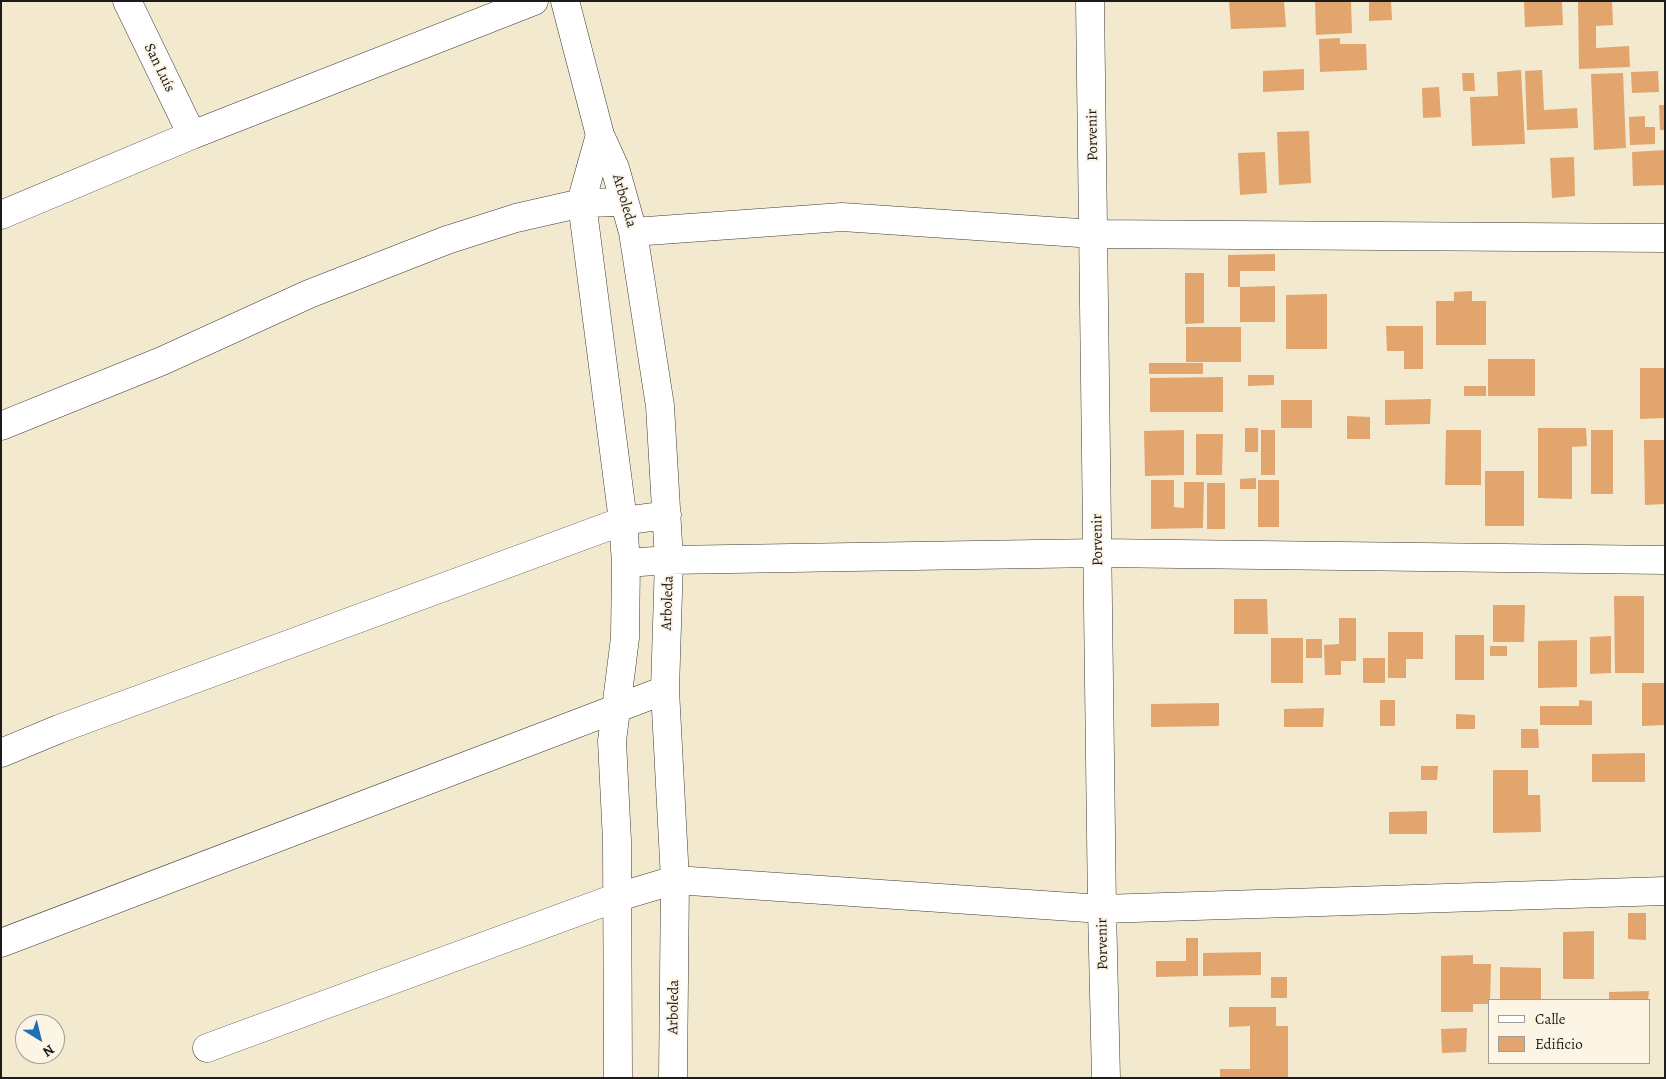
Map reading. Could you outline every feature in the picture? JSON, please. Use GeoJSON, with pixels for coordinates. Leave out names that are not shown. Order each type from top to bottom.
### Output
{"type":"FeatureCollection","features":[{"type":"Feature","properties":{"kind":"street","name":"San Luís"},"geometry":{"type":"LineString","coordinates":[[127,1],[192,135]]}},
{"type":"Feature","properties":{"kind":"street"},"geometry":{"type":"LineString","coordinates":[[1,214],[192,135],[534,1]]}},
{"type":"Feature","properties":{"kind":"street","name":"Arboleda"},"geometry":{"type":"LineString","coordinates":[[565,1],[600,135],[615,168],[633,232],[660,406],[669,560],[665,690],[675,880],[673,1078]]}},
{"type":"Feature","properties":{"kind":"street","name":"Porvenir"},"geometry":{"type":"LineString","coordinates":[[1090,1],[1106,1078]]}},
{"type":"Feature","properties":{"kind":"street","name":"Arboleda"},"geometry":{"type":"LineString","coordinates":[[600,135],[582,203],[623,522],[626,562],[625,638],[612,741],[618,897],[618,1078]]}},
{"type":"Feature","properties":{"kind":"street"},"geometry":{"type":"LineString","coordinates":[[1,426],[162,361],[309,294],[438,243],[516,218],[582,203],[624,202]]}},
{"type":"Feature","properties":{"kind":"street"},"geometry":{"type":"LineString","coordinates":[[633,232],[842,217],[1094,234],[1665,238]]}},
{"type":"Feature","properties":{"kind":"street"},"geometry":{"type":"LineString","coordinates":[[1,753],[59,729],[623,522],[667,515]]}},
{"type":"Feature","properties":{"kind":"street"},"geometry":{"type":"LineString","coordinates":[[626,562],[1098,553],[1665,560]]}},
{"type":"Feature","properties":{"kind":"street"},"geometry":{"type":"LineString","coordinates":[[1,943],[665,690]]}},
{"type":"Feature","properties":{"kind":"street"},"geometry":{"type":"LineString","coordinates":[[207,1048],[618,897],[675,880],[1102,909],[1665,891]]}},
{"type":"Feature","properties":{"kind":"building"},"geometry":{"type":"Polygon","coordinates":[[[1229,1],[1284,1],[1286,27],[1231,29],[1229,1]]]}},
{"type":"Feature","properties":{"kind":"building"},"geometry":{"type":"Polygon","coordinates":[[[1315,1],[1351,1],[1352,33],[1316,35],[1315,1]]]}},
{"type":"Feature","properties":{"kind":"building"},"geometry":{"type":"Polygon","coordinates":[[[1369,1],[1391,1],[1392,20],[1369,21],[1369,1]]]}},
{"type":"Feature","properties":{"kind":"building"},"geometry":{"type":"Polygon","coordinates":[[[1524,1],[1562,1],[1563,25],[1525,27],[1524,1]]]}},
{"type":"Feature","properties":{"kind":"building"},"geometry":{"type":"Polygon","coordinates":[[[1578,1],[1612,1],[1613,25],[1596,26],[1596,48],[1629,46],[1630,67],[1579,69],[1578,1]]]}},
{"type":"Feature","properties":{"kind":"building"},"geometry":{"type":"Polygon","coordinates":[[[1340,38],[1340,44],[1366,44],[1367,70],[1320,72],[1319,39],[1340,38]]]}},
{"type":"Feature","properties":{"kind":"building"},"geometry":{"type":"Polygon","coordinates":[[[1304,69],[1304,90],[1263,92],[1263,71],[1304,69]]]}},
{"type":"Feature","properties":{"kind":"building"},"geometry":{"type":"Polygon","coordinates":[[[1521,70],[1525,144],[1472,146],[1470,97],[1498,96],[1497,72],[1521,70]]]}},
{"type":"Feature","properties":{"kind":"building"},"geometry":{"type":"Polygon","coordinates":[[[1542,70],[1544,110],[1577,108],[1578,128],[1527,130],[1525,71],[1542,70]]]}},
{"type":"Feature","properties":{"kind":"building"},"geometry":{"type":"Polygon","coordinates":[[[1658,71],[1659,92],[1632,93],[1631,72],[1658,71]]]}},
{"type":"Feature","properties":{"kind":"building"},"geometry":{"type":"Polygon","coordinates":[[[1462,73],[1474,73],[1475,91],[1463,91],[1462,73]]]}},
{"type":"Feature","properties":{"kind":"building"},"geometry":{"type":"Polygon","coordinates":[[[1623,73],[1626,148],[1594,150],[1591,74],[1623,73]]]}},
{"type":"Feature","properties":{"kind":"building"},"geometry":{"type":"Polygon","coordinates":[[[1439,87],[1441,117],[1423,118],[1422,88],[1439,87]]]}},
{"type":"Feature","properties":{"kind":"building"},"geometry":{"type":"Polygon","coordinates":[[[1659,105],[1665,105],[1665,130],[1660,130],[1659,105]]]}},
{"type":"Feature","properties":{"kind":"building"},"geometry":{"type":"Polygon","coordinates":[[[1645,116],[1645,127],[1655,127],[1655,144],[1630,145],[1629,117],[1645,116]]]}},
{"type":"Feature","properties":{"kind":"building"},"geometry":{"type":"Polygon","coordinates":[[[1309,131],[1311,183],[1279,185],[1277,132],[1309,131]]]}},
{"type":"Feature","properties":{"kind":"building"},"geometry":{"type":"Polygon","coordinates":[[[1665,150],[1665,185],[1633,186],[1632,152],[1665,150]]]}},
{"type":"Feature","properties":{"kind":"building"},"geometry":{"type":"Polygon","coordinates":[[[1265,152],[1267,193],[1240,195],[1238,153],[1265,152]]]}},
{"type":"Feature","properties":{"kind":"building"},"geometry":{"type":"Polygon","coordinates":[[[1574,157],[1575,196],[1552,198],[1550,158],[1574,157]]]}},
{"type":"Feature","properties":{"kind":"building"},"geometry":{"type":"Polygon","coordinates":[[[1275,254],[1275,271],[1240,271],[1240,287],[1228,287],[1228,255],[1275,254]]]}},
{"type":"Feature","properties":{"kind":"building"},"geometry":{"type":"Polygon","coordinates":[[[1185,273],[1204,273],[1204,323],[1185,324],[1185,273]]]}},
{"type":"Feature","properties":{"kind":"building"},"geometry":{"type":"Polygon","coordinates":[[[1275,286],[1275,322],[1240,322],[1240,287],[1275,286]]]}},
{"type":"Feature","properties":{"kind":"building"},"geometry":{"type":"Polygon","coordinates":[[[1472,291],[1472,301],[1486,301],[1486,345],[1436,345],[1436,301],[1454,301],[1454,292],[1472,291]]]}},
{"type":"Feature","properties":{"kind":"building"},"geometry":{"type":"Polygon","coordinates":[[[1327,294],[1327,349],[1286,349],[1286,295],[1327,294]]]}},
{"type":"Feature","properties":{"kind":"building"},"geometry":{"type":"Polygon","coordinates":[[[1386,326],[1423,326],[1423,369],[1404,369],[1404,351],[1387,351],[1386,326]]]}},
{"type":"Feature","properties":{"kind":"building"},"geometry":{"type":"Polygon","coordinates":[[[1186,327],[1241,327],[1241,362],[1186,362],[1186,327]]]}},
{"type":"Feature","properties":{"kind":"building"},"geometry":{"type":"Polygon","coordinates":[[[1488,359],[1535,359],[1535,396],[1488,396],[1488,359]]]}},
{"type":"Feature","properties":{"kind":"building"},"geometry":{"type":"Polygon","coordinates":[[[1149,363],[1203,363],[1203,374],[1149,374],[1149,363]]]}},
{"type":"Feature","properties":{"kind":"building"},"geometry":{"type":"Polygon","coordinates":[[[1640,368],[1665,368],[1665,418],[1640,419],[1640,368]]]}},
{"type":"Feature","properties":{"kind":"building"},"geometry":{"type":"Polygon","coordinates":[[[1248,375],[1274,375],[1274,385],[1248,386],[1248,375]]]}},
{"type":"Feature","properties":{"kind":"building"},"geometry":{"type":"Polygon","coordinates":[[[1223,377],[1223,412],[1150,412],[1150,378],[1223,377]]]}},
{"type":"Feature","properties":{"kind":"building"},"geometry":{"type":"Polygon","coordinates":[[[1464,386],[1486,386],[1486,396],[1464,396],[1464,386]]]}},
{"type":"Feature","properties":{"kind":"building"},"geometry":{"type":"Polygon","coordinates":[[[1431,399],[1430,424],[1385,425],[1385,400],[1431,399]]]}},
{"type":"Feature","properties":{"kind":"building"},"geometry":{"type":"Polygon","coordinates":[[[1281,400],[1312,400],[1312,428],[1281,428],[1281,400]]]}},
{"type":"Feature","properties":{"kind":"building"},"geometry":{"type":"Polygon","coordinates":[[[1347,416],[1370,417],[1370,439],[1347,439],[1347,416]]]}},
{"type":"Feature","properties":{"kind":"building"},"geometry":{"type":"Polygon","coordinates":[[[1245,428],[1258,428],[1258,452],[1245,452],[1245,428]]]}},
{"type":"Feature","properties":{"kind":"building"},"geometry":{"type":"Polygon","coordinates":[[[1538,428],[1586,428],[1587,446],[1572,447],[1572,499],[1538,498],[1538,428]]]}},
{"type":"Feature","properties":{"kind":"building"},"geometry":{"type":"Polygon","coordinates":[[[1184,430],[1184,475],[1145,476],[1144,431],[1184,430]]]}},
{"type":"Feature","properties":{"kind":"building"},"geometry":{"type":"Polygon","coordinates":[[[1261,430],[1275,430],[1275,475],[1261,475],[1261,430]]]}},
{"type":"Feature","properties":{"kind":"building"},"geometry":{"type":"Polygon","coordinates":[[[1446,430],[1481,430],[1481,485],[1445,485],[1446,430]]]}},
{"type":"Feature","properties":{"kind":"building"},"geometry":{"type":"Polygon","coordinates":[[[1591,430],[1613,430],[1613,494],[1591,494],[1591,430]]]}},
{"type":"Feature","properties":{"kind":"building"},"geometry":{"type":"Polygon","coordinates":[[[1196,434],[1223,434],[1222,475],[1196,475],[1196,434]]]}},
{"type":"Feature","properties":{"kind":"building"},"geometry":{"type":"Polygon","coordinates":[[[1644,440],[1665,440],[1665,504],[1645,505],[1644,440]]]}},
{"type":"Feature","properties":{"kind":"building"},"geometry":{"type":"Polygon","coordinates":[[[1485,471],[1524,471],[1524,526],[1485,526],[1485,471]]]}},
{"type":"Feature","properties":{"kind":"building"},"geometry":{"type":"Polygon","coordinates":[[[1256,478],[1256,489],[1240,489],[1240,479],[1256,478]]]}},
{"type":"Feature","properties":{"kind":"building"},"geometry":{"type":"Polygon","coordinates":[[[1151,480],[1174,480],[1174,507],[1184,508],[1184,482],[1204,482],[1203,528],[1151,529],[1151,480]]]}},
{"type":"Feature","properties":{"kind":"building"},"geometry":{"type":"Polygon","coordinates":[[[1258,480],[1279,480],[1279,527],[1258,527],[1258,480]]]}},
{"type":"Feature","properties":{"kind":"building"},"geometry":{"type":"Polygon","coordinates":[[[1207,483],[1225,483],[1225,529],[1207,529],[1207,483]]]}},
{"type":"Feature","properties":{"kind":"building"},"geometry":{"type":"Polygon","coordinates":[[[1614,596],[1644,596],[1644,673],[1615,673],[1614,596]]]}},
{"type":"Feature","properties":{"kind":"building"},"geometry":{"type":"Polygon","coordinates":[[[1234,599],[1267,599],[1268,634],[1234,634],[1234,599]]]}},
{"type":"Feature","properties":{"kind":"building"},"geometry":{"type":"Polygon","coordinates":[[[1493,605],[1525,605],[1524,642],[1493,642],[1493,605]]]}},
{"type":"Feature","properties":{"kind":"building"},"geometry":{"type":"Polygon","coordinates":[[[1339,618],[1356,618],[1356,661],[1341,661],[1341,675],[1325,675],[1324,645],[1339,644],[1339,618]]]}},
{"type":"Feature","properties":{"kind":"building"},"geometry":{"type":"Polygon","coordinates":[[[1388,632],[1423,632],[1423,659],[1406,659],[1406,678],[1388,678],[1388,632]]]}},
{"type":"Feature","properties":{"kind":"building"},"geometry":{"type":"Polygon","coordinates":[[[1455,635],[1484,635],[1484,680],[1455,680],[1455,635]]]}},
{"type":"Feature","properties":{"kind":"building"},"geometry":{"type":"Polygon","coordinates":[[[1611,636],[1611,673],[1590,674],[1590,637],[1611,636]]]}},
{"type":"Feature","properties":{"kind":"building"},"geometry":{"type":"Polygon","coordinates":[[[1271,638],[1303,638],[1303,683],[1271,683],[1271,638]]]}},
{"type":"Feature","properties":{"kind":"building"},"geometry":{"type":"Polygon","coordinates":[[[1306,639],[1322,639],[1322,658],[1306,658],[1306,639]]]}},
{"type":"Feature","properties":{"kind":"building"},"geometry":{"type":"Polygon","coordinates":[[[1577,640],[1577,687],[1538,688],[1538,641],[1577,640]]]}},
{"type":"Feature","properties":{"kind":"building"},"geometry":{"type":"Polygon","coordinates":[[[1490,646],[1507,646],[1507,656],[1490,656],[1490,646]]]}},
{"type":"Feature","properties":{"kind":"building"},"geometry":{"type":"Polygon","coordinates":[[[1363,658],[1385,658],[1385,683],[1363,683],[1363,658]]]}},
{"type":"Feature","properties":{"kind":"building"},"geometry":{"type":"Polygon","coordinates":[[[1642,683],[1665,683],[1665,725],[1642,726],[1642,683]]]}},
{"type":"Feature","properties":{"kind":"building"},"geometry":{"type":"Polygon","coordinates":[[[1380,700],[1395,700],[1395,726],[1380,726],[1380,700]]]}},
{"type":"Feature","properties":{"kind":"building"},"geometry":{"type":"Polygon","coordinates":[[[1579,700],[1592,701],[1592,725],[1540,725],[1540,706],[1579,706],[1579,700]]]}},
{"type":"Feature","properties":{"kind":"building"},"geometry":{"type":"Polygon","coordinates":[[[1219,703],[1219,726],[1151,727],[1151,704],[1219,703]]]}},
{"type":"Feature","properties":{"kind":"building"},"geometry":{"type":"Polygon","coordinates":[[[1324,708],[1323,727],[1284,727],[1284,709],[1324,708]]]}},
{"type":"Feature","properties":{"kind":"building"},"geometry":{"type":"Polygon","coordinates":[[[1456,714],[1475,715],[1475,729],[1456,729],[1456,714]]]}},
{"type":"Feature","properties":{"kind":"building"},"geometry":{"type":"Polygon","coordinates":[[[1521,729],[1538,729],[1539,748],[1521,748],[1521,729]]]}},
{"type":"Feature","properties":{"kind":"building"},"geometry":{"type":"Polygon","coordinates":[[[1645,753],[1645,782],[1592,782],[1592,754],[1645,753]]]}},
{"type":"Feature","properties":{"kind":"building"},"geometry":{"type":"Polygon","coordinates":[[[1421,766],[1438,766],[1437,780],[1421,780],[1421,766]]]}},
{"type":"Feature","properties":{"kind":"building"},"geometry":{"type":"Polygon","coordinates":[[[1493,770],[1528,770],[1528,795],[1540,795],[1541,832],[1493,833],[1493,770]]]}},
{"type":"Feature","properties":{"kind":"building"},"geometry":{"type":"Polygon","coordinates":[[[1427,811],[1427,834],[1389,834],[1389,812],[1427,811]]]}},
{"type":"Feature","properties":{"kind":"building"},"geometry":{"type":"Polygon","coordinates":[[[1628,913],[1646,913],[1646,940],[1628,939],[1628,913]]]}},
{"type":"Feature","properties":{"kind":"building"},"geometry":{"type":"Polygon","coordinates":[[[1594,931],[1594,979],[1563,979],[1563,932],[1594,931]]]}},
{"type":"Feature","properties":{"kind":"building"},"geometry":{"type":"Polygon","coordinates":[[[1186,938],[1198,938],[1198,976],[1156,977],[1156,961],[1186,961],[1186,938]]]}},
{"type":"Feature","properties":{"kind":"building"},"geometry":{"type":"Polygon","coordinates":[[[1261,952],[1261,975],[1203,976],[1203,953],[1261,952]]]}},
{"type":"Feature","properties":{"kind":"building"},"geometry":{"type":"Polygon","coordinates":[[[1473,955],[1473,964],[1491,964],[1490,999],[1488,999],[1488,1004],[1473,1004],[1473,1012],[1441,1012],[1441,956],[1473,955]]]}},
{"type":"Feature","properties":{"kind":"building"},"geometry":{"type":"Polygon","coordinates":[[[1500,967],[1541,968],[1541,999],[1500,999],[1500,967]]]}},
{"type":"Feature","properties":{"kind":"building"},"geometry":{"type":"Polygon","coordinates":[[[1271,977],[1287,977],[1287,998],[1271,998],[1271,977]]]}},
{"type":"Feature","properties":{"kind":"building"},"geometry":{"type":"Polygon","coordinates":[[[1649,991],[1648,999],[1609,999],[1609,992],[1649,991]]]}},
{"type":"Feature","properties":{"kind":"building"},"geometry":{"type":"Polygon","coordinates":[[[1229,1007],[1276,1007],[1276,1026],[1288,1026],[1288,1077],[1220,1078],[1220,1069],[1250,1069],[1250,1026],[1229,1027],[1229,1007]]]}},
{"type":"Feature","properties":{"kind":"building"},"geometry":{"type":"Polygon","coordinates":[[[1467,1028],[1466,1052],[1442,1053],[1441,1029],[1467,1028]]]}}]}
